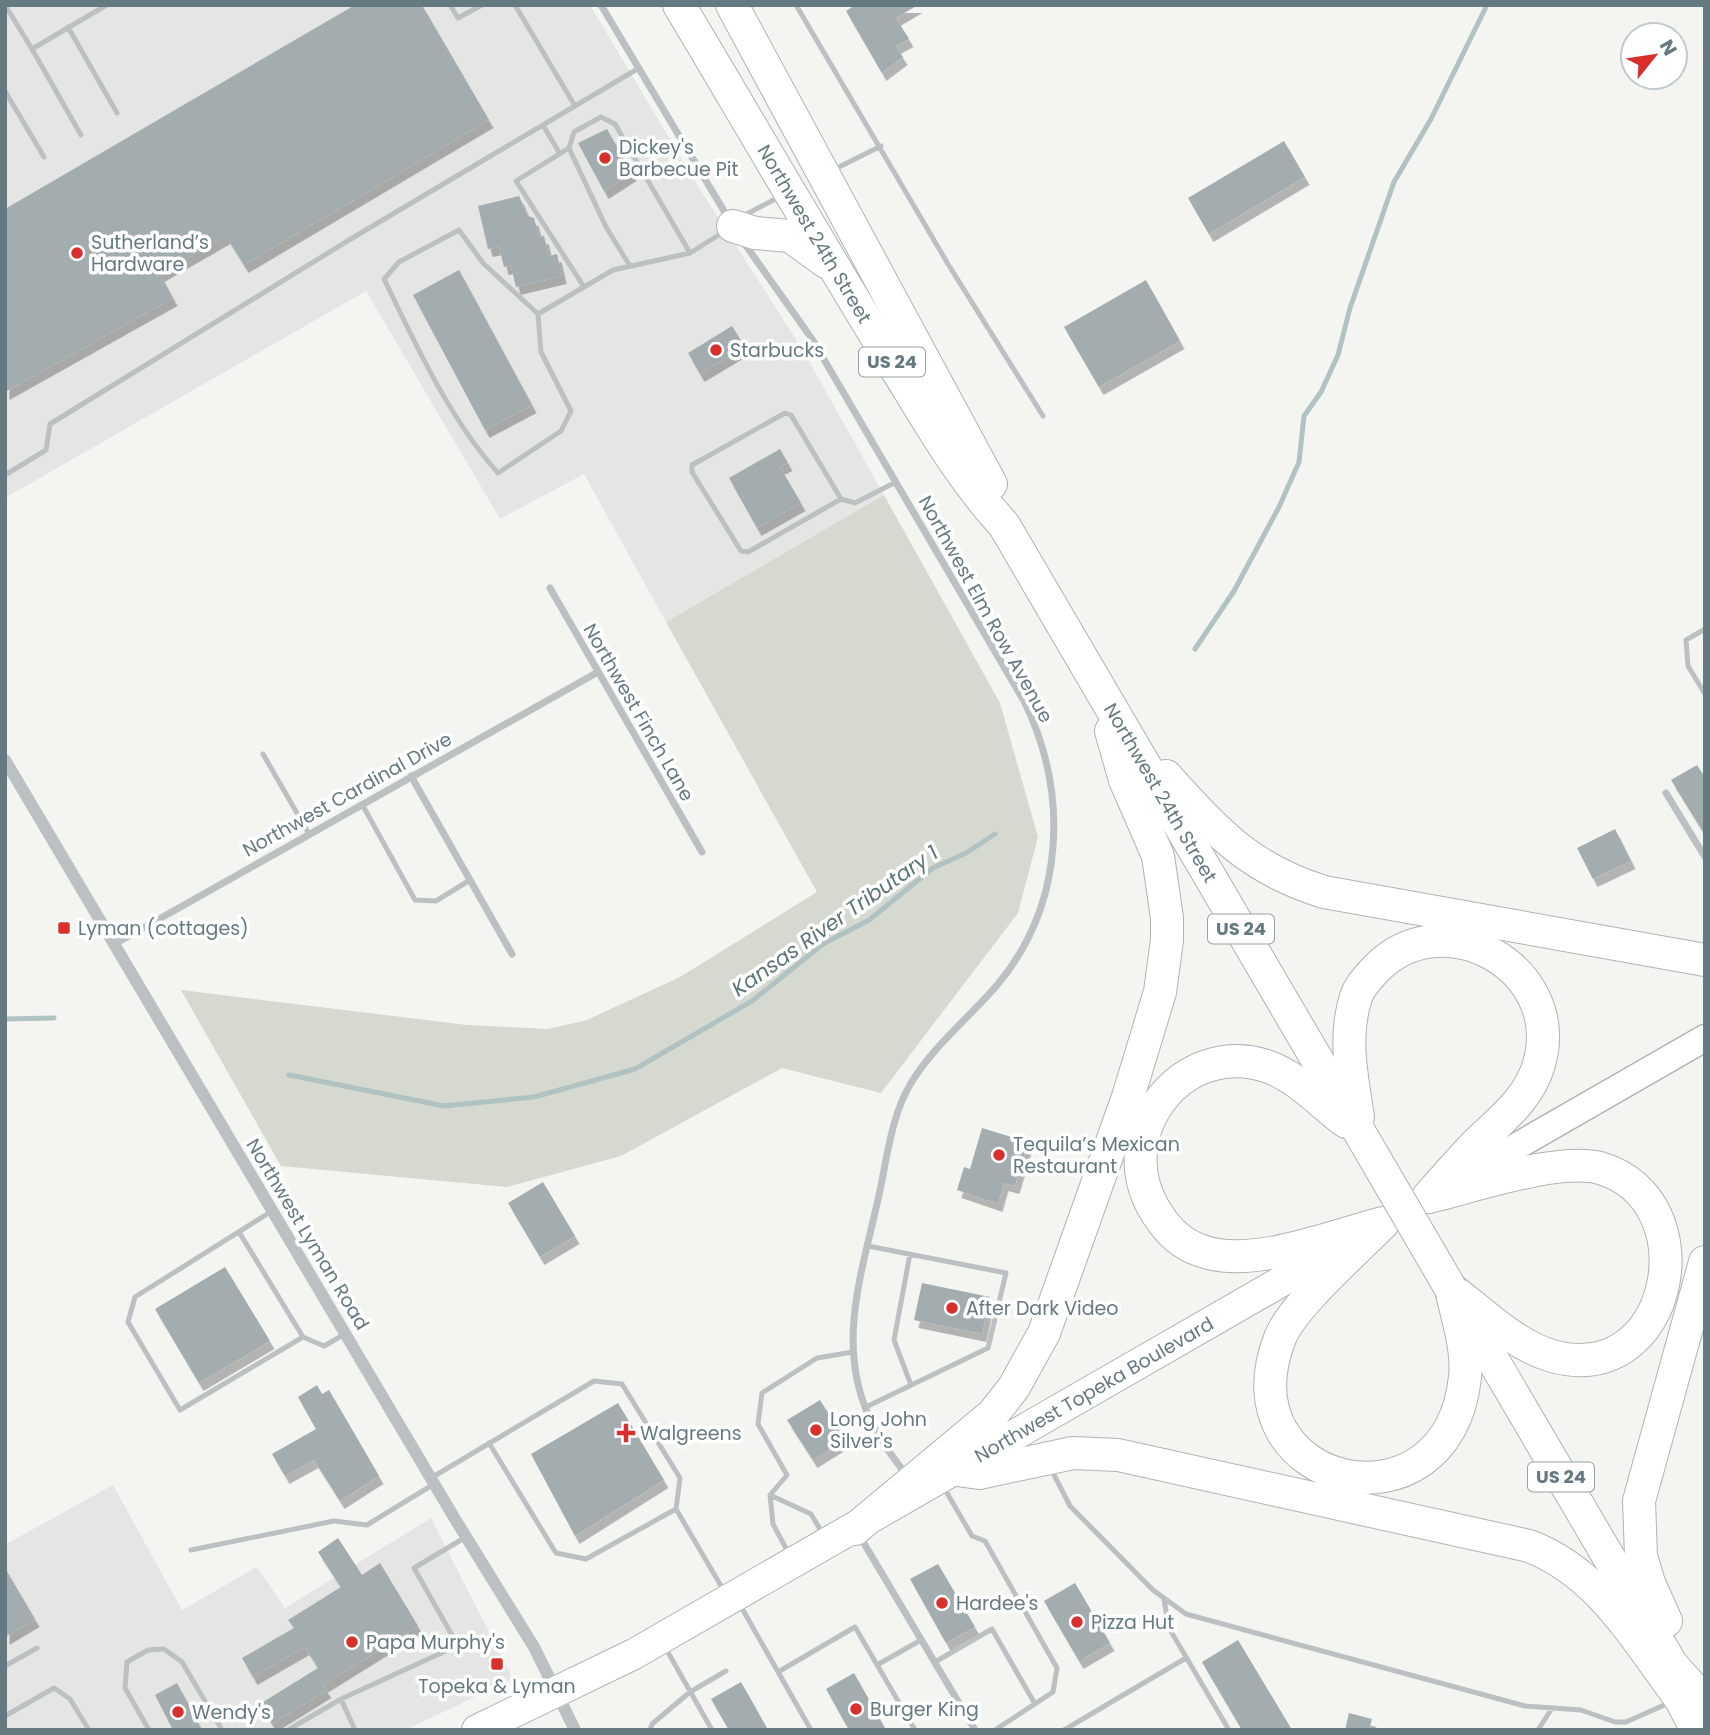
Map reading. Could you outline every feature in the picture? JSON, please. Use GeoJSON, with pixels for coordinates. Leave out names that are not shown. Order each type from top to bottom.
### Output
{"type":"FeatureCollection","features":[{"type":"Feature","properties":{"kind":"highway","name":"Northwest 24th Street"},"geometry":{"type":"LineString","coordinates":[[679,5],[810,182],[993,486],[1004,525]]}},
{"type":"Feature","properties":{"kind":"highway","name":"Northwest 24th Street"},"geometry":{"type":"LineString","coordinates":[[733,5],[810,182],[835,269],[972,490],[1004,525],[1360,1133]]}},
{"type":"Feature","properties":{"kind":"highway"},"geometry":{"type":"LineString","coordinates":[[733,226],[755,233],[790,236],[835,269]]}},
{"type":"Feature","properties":{"kind":"highway"},"geometry":{"type":"LineString","coordinates":[[842,1536],[931,1482],[993,1414],[1035,1352],[1128,1097],[1160,992],[1167,940],[1160,865],[1146,824],[1125,780],[1098,686]]}},
{"type":"Feature","properties":{"kind":"highway"},"geometry":{"type":"LineString","coordinates":[[1121,726],[1226,841],[1272,873],[1298,884],[1324,892],[1705,960]]}},
{"type":"Feature","properties":{"kind":"highway"},"geometry":{"type":"LineString","coordinates":[[1360,1133],[1349,1033],[1357,993],[1367,978],[1396,953],[1426,942],[1460,941],[1502,958],[1518,972],[1538,1009],[1542,1046],[1539,1065],[1522,1100],[1428,1197]]}},
{"type":"Feature","properties":{"kind":"highway"},"geometry":{"type":"LineString","coordinates":[[1360,1133],[1296,1083],[1269,1067],[1242,1062],[1211,1066],[1177,1084],[1161,1098],[1146,1122],[1139,1155],[1144,1188],[1164,1224],[1183,1242],[1203,1252],[1256,1256],[1383,1223]]}},
{"type":"Feature","properties":{"kind":"highway","name":"US 24"},"geometry":{"type":"LineString","coordinates":[[1360,1133],[1672,1665],[1698,1698],[1697,1730]]}},
{"type":"Feature","properties":{"kind":"highway"},"geometry":{"type":"LineString","coordinates":[[1428,1197],[1559,1167],[1598,1167],[1619,1174],[1656,1204],[1667,1224],[1675,1261],[1672,1284],[1658,1316],[1642,1334],[1624,1347],[1598,1358],[1574,1360],[1530,1348],[1451,1289]]}},
{"type":"Feature","properties":{"kind":"highway"},"geometry":{"type":"LineString","coordinates":[[1383,1223],[1298,1309],[1280,1336],[1270,1369],[1271,1400],[1277,1422],[1296,1450],[1314,1465],[1334,1475],[1356,1479],[1389,1477],[1410,1469],[1427,1457],[1454,1419],[1466,1375],[1465,1352],[1451,1289]]}},
{"type":"Feature","properties":{"kind":"highway"},"geometry":{"type":"LineString","coordinates":[[1698,1698],[1648,1583],[1638,1531],[1639,1500],[1645,1467],[1705,1262]]}},
{"type":"Feature","properties":{"kind":"highway"},"geometry":{"type":"LineString","coordinates":[[931,1482],[1073,1453],[1132,1457],[1499,1539],[1563,1561],[1598,1589],[1698,1698]]}},
{"type":"Feature","properties":{"kind":"main road","name":"Northwest Topeka Boulevard"},"geometry":{"type":"LineString","coordinates":[[931,1482],[1705,1038]]}},
{"type":"Feature","properties":{"kind":"main road"},"geometry":{"type":"LineString","coordinates":[[477,1730],[557,1693],[661,1639],[842,1536]]}},
{"type":"Feature","properties":{"kind":"street","name":"Northwest Elm Row Avenue"},"geometry":{"type":"LineString","coordinates":[[601,5],[733,226],[812,339],[896,482],[1034,721],[1052,783],[1055,838],[1046,893],[1017,957],[999,982],[928,1058],[902,1100],[851,1322],[853,1352],[873,1427],[931,1482]]}},
{"type":"Feature","properties":{"kind":"street","name":"Northwest Finch Lane"},"geometry":{"type":"LineString","coordinates":[[550,588],[702,852]]}},
{"type":"Feature","properties":{"kind":"street","name":"Northwest Cardinal Drive"},"geometry":{"type":"LineString","coordinates":[[113,945],[597,672]]}},
{"type":"Feature","properties":{"kind":"street","name":"Northwest Lyman Road"},"geometry":{"type":"LineString","coordinates":[[5,760],[432,1481],[534,1647],[575,1730]]}},
{"type":"Feature","properties":{"kind":"street"},"geometry":{"type":"LineString","coordinates":[[411,776],[512,954]]}},
{"type":"Feature","properties":{"kind":"street"},"geometry":{"type":"LineString","coordinates":[[1666,793],[1705,857]]}},
{"type":"Feature","properties":{"kind":"street"},"geometry":{"type":"LineString","coordinates":[[842,1536],[921,1640],[975,1730]]}},
{"type":"Feature","properties":{"kind":"lane"},"geometry":{"type":"LineString","coordinates":[[5,5],[81,135]]}},
{"type":"Feature","properties":{"kind":"lane"},"geometry":{"type":"LineString","coordinates":[[450,5],[458,18],[482,5]]}},
{"type":"Feature","properties":{"kind":"lane"},"geometry":{"type":"LineString","coordinates":[[515,5],[575,106]]}},
{"type":"Feature","properties":{"kind":"lane"},"geometry":{"type":"LineString","coordinates":[[796,5],[948,264],[1043,416]]}},
{"type":"Feature","properties":{"kind":"lane"},"geometry":{"type":"LineString","coordinates":[[32,49],[105,6]]}},
{"type":"Feature","properties":{"kind":"lane"},"geometry":{"type":"LineString","coordinates":[[68,27],[117,113]]}},
{"type":"Feature","properties":{"kind":"lane"},"geometry":{"type":"LineString","coordinates":[[5,475],[46,450],[50,424],[354,237],[639,68]]}},
{"type":"Feature","properties":{"kind":"lane"},"geometry":{"type":"LineString","coordinates":[[5,91],[44,157]]}},
{"type":"Feature","properties":{"kind":"lane"},"geometry":{"type":"LineString","coordinates":[[584,287],[516,181],[569,148],[574,132],[579,127],[601,117],[615,124],[690,253]]}},
{"type":"Feature","properties":{"kind":"lane"},"geometry":{"type":"LineString","coordinates":[[543,125],[560,154]]}},
{"type":"Feature","properties":{"kind":"lane"},"geometry":{"type":"LineString","coordinates":[[538,314],[613,270],[690,253],[733,226],[749,211],[881,146]]}},
{"type":"Feature","properties":{"kind":"lane"},"geometry":{"type":"LineString","coordinates":[[569,148],[606,227],[630,266]]}},
{"type":"Feature","properties":{"kind":"lane"},"geometry":{"type":"LineString","coordinates":[[459,230],[483,264],[538,314],[541,352],[571,411],[561,431],[498,473],[483,456],[423,360],[384,279],[400,262],[459,230]]}},
{"type":"Feature","properties":{"kind":"lane"},"geometry":{"type":"LineString","coordinates":[[841,499],[748,552],[741,551],[692,472],[692,465],[785,413],[791,415],[841,499],[855,503],[896,482]]}},
{"type":"Feature","properties":{"kind":"lane"},"geometry":{"type":"LineString","coordinates":[[1705,629],[1686,640],[1688,666],[1705,694]]}},
{"type":"Feature","properties":{"kind":"lane"},"geometry":{"type":"LineString","coordinates":[[263,754],[309,834]]}},
{"type":"Feature","properties":{"kind":"lane"},"geometry":{"type":"LineString","coordinates":[[362,804],[415,900],[436,901],[470,880]]}},
{"type":"Feature","properties":{"kind":"lane"},"geometry":{"type":"LineString","coordinates":[[272,1211],[135,1297],[128,1322],[180,1410],[303,1337]]}},
{"type":"Feature","properties":{"kind":"lane"},"geometry":{"type":"LineString","coordinates":[[239,1232],[303,1337],[324,1346],[345,1334]]}},
{"type":"Feature","properties":{"kind":"lane"},"geometry":{"type":"LineString","coordinates":[[866,1407],[988,1348],[1006,1273],[868,1246]]}},
{"type":"Feature","properties":{"kind":"lane"},"geometry":{"type":"LineString","coordinates":[[910,1254],[894,1340],[911,1385]]}},
{"type":"Feature","properties":{"kind":"lane"},"geometry":{"type":"LineString","coordinates":[[794,1564],[773,1524],[770,1495],[787,1475],[758,1424],[762,1393],[817,1358],[853,1352]]}},
{"type":"Feature","properties":{"kind":"lane"},"geometry":{"type":"LineString","coordinates":[[191,1550],[334,1521],[367,1525],[489,1443],[594,1381],[622,1384],[680,1478],[676,1509],[811,1730]]}},
{"type":"Feature","properties":{"kind":"lane"},"geometry":{"type":"LineString","coordinates":[[489,1443],[556,1553],[586,1559],[676,1509]]}},
{"type":"Feature","properties":{"kind":"lane"},"geometry":{"type":"LineString","coordinates":[[1046,1457],[1070,1506],[1164,1600],[1186,1614],[1525,1706],[1581,1710],[1615,1722],[1626,1722],[1698,1698]]}},
{"type":"Feature","properties":{"kind":"lane"},"geometry":{"type":"LineString","coordinates":[[931,1482],[972,1536],[985,1541],[1057,1668],[1054,1692],[995,1730]]}},
{"type":"Feature","properties":{"kind":"lane"},"geometry":{"type":"LineString","coordinates":[[770,1495],[811,1514],[842,1536]]}},
{"type":"Feature","properties":{"kind":"lane"},"geometry":{"type":"LineString","coordinates":[[288,1730],[341,1699],[450,1649],[453,1637],[414,1568],[466,1537]]}},
{"type":"Feature","properties":{"kind":"lane"},"geometry":{"type":"LineString","coordinates":[[1164,1600],[1169,1628],[1229,1730]]}},
{"type":"Feature","properties":{"kind":"lane"},"geometry":{"type":"LineString","coordinates":[[778,1672],[855,1627],[915,1730]]}},
{"type":"Feature","properties":{"kind":"lane"},"geometry":{"type":"LineString","coordinates":[[935,1662],[992,1629],[1035,1704]]}},
{"type":"Feature","properties":{"kind":"lane"},"geometry":{"type":"LineString","coordinates":[[661,1639],[712,1730]]}},
{"type":"Feature","properties":{"kind":"lane"},"geometry":{"type":"LineString","coordinates":[[877,1665],[921,1640]]}},
{"type":"Feature","properties":{"kind":"lane"},"geometry":{"type":"LineString","coordinates":[[5,1667],[37,1648]]}},
{"type":"Feature","properties":{"kind":"lane"},"geometry":{"type":"LineString","coordinates":[[149,1730],[125,1688],[127,1662],[148,1650],[164,1649],[182,1662],[222,1730]]}},
{"type":"Feature","properties":{"kind":"lane"},"geometry":{"type":"LineString","coordinates":[[1064,1730],[1186,1658]]}},
{"type":"Feature","properties":{"kind":"lane"},"geometry":{"type":"LineString","coordinates":[[650,1730],[659,1717],[690,1692],[726,1671]]}},
{"type":"Feature","properties":{"kind":"lane"},"geometry":{"type":"LineString","coordinates":[[5,1716],[54,1688],[70,1699],[89,1730]]}},
{"type":"Feature","properties":{"kind":"lane"},"geometry":{"type":"LineString","coordinates":[[341,1699],[355,1730]]}},
{"type":"Feature","properties":{"kind":"lane"},"geometry":{"type":"LineString","coordinates":[[1538,1730],[1552,1708]]}},
{"type":"Feature","properties":{"kind":"shaded area"},"geometry":{"type":"Polygon","coordinates":[[[5,5],[590,5],[699,188],[801,347],[884,495],[666,622],[584,474],[500,519],[366,291],[5,498],[5,5]]]}},
{"type":"Feature","properties":{"kind":"shaded area"},"geometry":{"type":"Polygon","coordinates":[[[884,495],[1000,703],[1038,837],[1018,913],[881,1093],[782,1068],[621,1156],[507,1187],[281,1166],[181,990],[467,1025],[548,1029],[587,1020],[680,977],[817,892],[666,622],[884,495]]]}},
{"type":"Feature","properties":{"kind":"shaded area"},"geometry":{"type":"Polygon","coordinates":[[[113,1485],[182,1610],[257,1567],[285,1608],[431,1518],[513,1679],[405,1730],[5,1730],[5,1540],[8,1543],[113,1485]]]}},
{"type":"Feature","properties":{"kind":"building"},"geometry":{"type":"Polygon","coordinates":[[[355,5],[422,5],[489,120],[244,265],[226,236],[160,274],[173,298],[5,392],[5,209],[355,5]]]}},
{"type":"Feature","properties":{"kind":"building"},"geometry":{"type":"Polygon","coordinates":[[[855,5],[918,5],[896,18],[909,39],[896,46],[903,57],[882,73],[846,11],[855,5]]]}},
{"type":"Feature","properties":{"kind":"building","name":"Dickey's Barbecue Pit"},"geometry":{"type":"Polygon","coordinates":[[[607,129],[632,173],[604,191],[578,143],[607,129]]]}},
{"type":"Feature","properties":{"kind":"building"},"geometry":{"type":"Polygon","coordinates":[[[1284,141],[1305,177],[1209,234],[1188,198],[1284,141]]]}},
{"type":"Feature","properties":{"kind":"building"},"geometry":{"type":"Polygon","coordinates":[[[519,196],[528,216],[534,218],[539,237],[544,236],[549,256],[557,254],[562,276],[516,287],[511,266],[504,267],[499,247],[488,249],[478,206],[519,196]]]}},
{"type":"Feature","properties":{"kind":"building"},"geometry":{"type":"Polygon","coordinates":[[[459,270],[532,405],[485,430],[413,295],[459,270]]]}},
{"type":"Feature","properties":{"kind":"building"},"geometry":{"type":"Polygon","coordinates":[[[1146,280],[1180,341],[1099,387],[1064,327],[1146,280]]]}},
{"type":"Feature","properties":{"kind":"building","name":"Starbucks"},"geometry":{"type":"Polygon","coordinates":[[[732,326],[745,347],[700,374],[688,353],[732,326]]]}},
{"type":"Feature","properties":{"kind":"building"},"geometry":{"type":"Polygon","coordinates":[[[780,449],[788,463],[780,467],[801,503],[757,528],[729,478],[780,449]]]}},
{"type":"Feature","properties":{"kind":"building"},"geometry":{"type":"Polygon","coordinates":[[[1697,765],[1705,777],[1705,835],[1671,780],[1697,765]]]}},
{"type":"Feature","properties":{"kind":"building"},"geometry":{"type":"Polygon","coordinates":[[[1615,829],[1631,861],[1593,879],[1577,848],[1615,829]]]}},
{"type":"Feature","properties":{"kind":"building","name":"Tequila’s Mexican Restaurant"},"geometry":{"type":"Polygon","coordinates":[[[982,1128],[1028,1142],[1015,1186],[1004,1183],[998,1204],[957,1190],[964,1167],[970,1169],[982,1128]]]}},
{"type":"Feature","properties":{"kind":"building"},"geometry":{"type":"Polygon","coordinates":[[[543,1182],[575,1236],[540,1257],[508,1203],[543,1182]]]}},
{"type":"Feature","properties":{"kind":"building"},"geometry":{"type":"Polygon","coordinates":[[[225,1267],[270,1341],[199,1383],[155,1309],[225,1267]]]}},
{"type":"Feature","properties":{"kind":"building","name":"After Dark Video"},"geometry":{"type":"Polygon","coordinates":[[[922,1283],[990,1297],[982,1334],[914,1320],[922,1283]]]}},
{"type":"Feature","properties":{"kind":"building"},"geometry":{"type":"Polygon","coordinates":[[[317,1385],[322,1394],[329,1390],[379,1476],[340,1501],[314,1460],[285,1476],[272,1454],[316,1429],[298,1397],[317,1385]]]}},
{"type":"Feature","properties":{"kind":"building","name":"Long John Silver's"},"geometry":{"type":"Polygon","coordinates":[[[820,1400],[845,1440],[813,1460],[787,1420],[820,1400]]]}},
{"type":"Feature","properties":{"kind":"building","name":"Walgreens"},"geometry":{"type":"Polygon","coordinates":[[[618,1403],[664,1480],[575,1536],[531,1454],[618,1403]]]}},
{"type":"Feature","properties":{"kind":"building"},"geometry":{"type":"Polygon","coordinates":[[[338,1538],[362,1575],[380,1563],[418,1626],[323,1685],[327,1690],[272,1724],[260,1704],[318,1668],[305,1647],[253,1677],[242,1658],[294,1628],[288,1620],[341,1587],[318,1552],[338,1538]]]}},
{"type":"Feature","properties":{"kind":"building","name":"Hardee's"},"geometry":{"type":"Polygon","coordinates":[[[938,1564],[975,1627],[946,1643],[910,1579],[938,1564]]]}},
{"type":"Feature","properties":{"kind":"building"},"geometry":{"type":"Polygon","coordinates":[[[5,1568],[35,1619],[5,1637],[5,1568]]]}},
{"type":"Feature","properties":{"kind":"building","name":"Pizza Hut"},"geometry":{"type":"Polygon","coordinates":[[[1075,1583],[1110,1643],[1079,1661],[1044,1601],[1075,1583]]]}},
{"type":"Feature","properties":{"kind":"building"},"geometry":{"type":"Polygon","coordinates":[[[1238,1640],[1292,1730],[1242,1730],[1202,1662],[1238,1640]]]}},
{"type":"Feature","properties":{"kind":"building","name":"Burger King"},"geometry":{"type":"Polygon","coordinates":[[[854,1673],[886,1730],[849,1730],[826,1689],[854,1673]]]}},
{"type":"Feature","properties":{"kind":"building"},"geometry":{"type":"Polygon","coordinates":[[[741,1682],[768,1730],[729,1730],[711,1699],[741,1682]]]}},
{"type":"Feature","properties":{"kind":"building","name":"Wendy's"},"geometry":{"type":"Polygon","coordinates":[[[177,1683],[202,1730],[173,1730],[155,1695],[177,1683]]]}},
{"type":"Feature","properties":{"kind":"building"},"geometry":{"type":"Polygon","coordinates":[[[1349,1713],[1372,1719],[1369,1730],[1345,1730],[1349,1713]]]}},
{"type":"Feature","properties":{"kind":"waterway","name":"Kansas River Tributary 1"},"geometry":{"type":"LineString","coordinates":[[1195,649],[1234,591],[1279,507],[1299,462],[1304,416],[1321,392],[1338,355],[1350,308],[1394,182],[1431,119],[1487,5]]}},
{"type":"Feature","properties":{"kind":"waterway","name":"Kansas River Tributary 1"},"geometry":{"type":"LineString","coordinates":[[289,1075],[444,1106],[534,1097],[635,1069],[752,1001],[823,944],[869,920],[933,868],[966,853],[995,834]]}},
{"type":"Feature","properties":{"kind":"waterway","name":"Kansas River Tributary 1"},"geometry":{"type":"LineString","coordinates":[[5,1019],[54,1018]]}},
{"type":"Feature","properties":{"kind":"place","name":"Dickey's Barbecue Pit"},"geometry":{"type":"Point","coordinates":[605,158]}},
{"type":"Feature","properties":{"kind":"place","name":"Sutherland’s Hardware"},"geometry":{"type":"Point","coordinates":[77,253]}},
{"type":"Feature","properties":{"kind":"place","name":"Starbucks"},"geometry":{"type":"Point","coordinates":[716,350]}},
{"type":"Feature","properties":{"kind":"place","name":"Lyman (cottages)"},"geometry":{"type":"Point","coordinates":[64,928]}},
{"type":"Feature","properties":{"kind":"place","name":"Tequila’s Mexican Restaurant"},"geometry":{"type":"Point","coordinates":[999,1155]}},
{"type":"Feature","properties":{"kind":"place","name":"After Dark Video"},"geometry":{"type":"Point","coordinates":[952,1308]}},
{"type":"Feature","properties":{"kind":"place","name":"Long John Silver's"},"geometry":{"type":"Point","coordinates":[816,1430]}},
{"type":"Feature","properties":{"kind":"place","name":"Walgreens"},"geometry":{"type":"Point","coordinates":[626,1433]}},
{"type":"Feature","properties":{"kind":"place","name":"Hardee's"},"geometry":{"type":"Point","coordinates":[942,1603]}},
{"type":"Feature","properties":{"kind":"place","name":"Pizza Hut"},"geometry":{"type":"Point","coordinates":[1077,1622]}},
{"type":"Feature","properties":{"kind":"place","name":"Papa Murphy's"},"geometry":{"type":"Point","coordinates":[352,1642]}},
{"type":"Feature","properties":{"kind":"place","name":"Topeka & Lyman"},"geometry":{"type":"Point","coordinates":[497,1664]}},
{"type":"Feature","properties":{"kind":"place","name":"Burger King"},"geometry":{"type":"Point","coordinates":[856,1709]}},
{"type":"Feature","properties":{"kind":"place","name":"Wendy's"},"geometry":{"type":"Point","coordinates":[178,1712]}}]}
